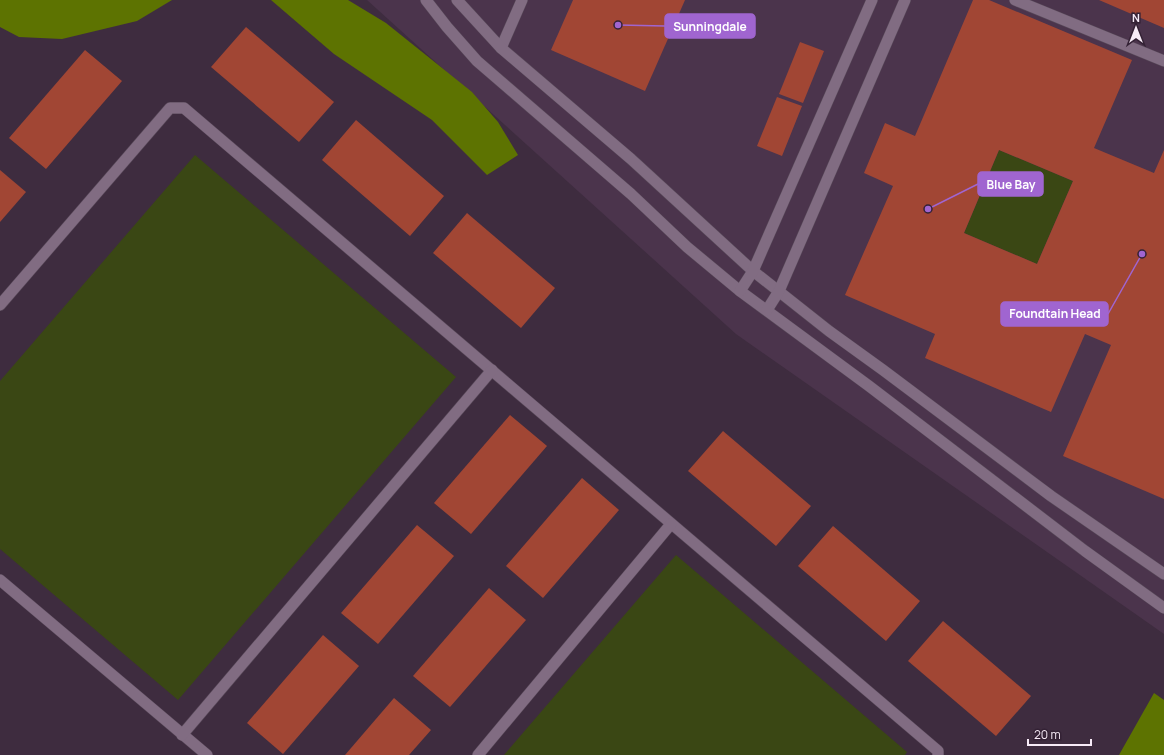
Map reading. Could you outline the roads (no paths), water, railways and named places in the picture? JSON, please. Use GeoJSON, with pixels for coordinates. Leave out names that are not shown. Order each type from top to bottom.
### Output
{"type":"FeatureCollection","features":[{"type":"Feature","properties":{"kind":"street"},"geometry":{"type":"LineString","coordinates":[[426,0],[446,27],[477,61],[631,194],[687,247],[740,291],[975,466],[1085,551],[1164,608]]}},
{"type":"Feature","properties":{"kind":"street"},"geometry":{"type":"LineString","coordinates":[[457,0],[501,48],[631,159],[753,271],[829,331],[1046,492],[1164,574]]}},
{"type":"Feature","properties":{"kind":"street"},"geometry":{"type":"LineString","coordinates":[[501,48],[522,0]]}},
{"type":"Feature","properties":{"kind":"street"},"geometry":{"type":"LineString","coordinates":[[740,291],[753,271],[872,0]]}},
{"type":"Feature","properties":{"kind":"street"},"geometry":{"type":"LineString","coordinates":[[767,310],[779,291],[904,0]]}},
{"type":"Feature","properties":{"kind":"street"},"geometry":{"type":"LineString","coordinates":[[1015,0],[1164,61]]}},
{"type":"Feature","properties":{"kind":"street"},"geometry":{"type":"LineString","coordinates":[[0,305],[170,108],[184,108],[938,751],[938,755]]}},
{"type":"Feature","properties":{"kind":"street"},"geometry":{"type":"LineString","coordinates":[[182,735],[492,370]]}},
{"type":"Feature","properties":{"kind":"street"},"geometry":{"type":"LineString","coordinates":[[478,755],[672,524]]}},
{"type":"Feature","properties":{"kind":"street"},"geometry":{"type":"LineString","coordinates":[[0,580],[207,755]]}},
{"type":"Feature","properties":{"kind":"place","name":"Sunningdale"},"geometry":{"type":"Point","coordinates":[618,25]}},
{"type":"Feature","properties":{"kind":"place","name":"Blue Bay"},"geometry":{"type":"Point","coordinates":[928,209]}},
{"type":"Feature","properties":{"kind":"place","name":"Foundtain Head"},"geometry":{"type":"Point","coordinates":[1142,254]}}]}
